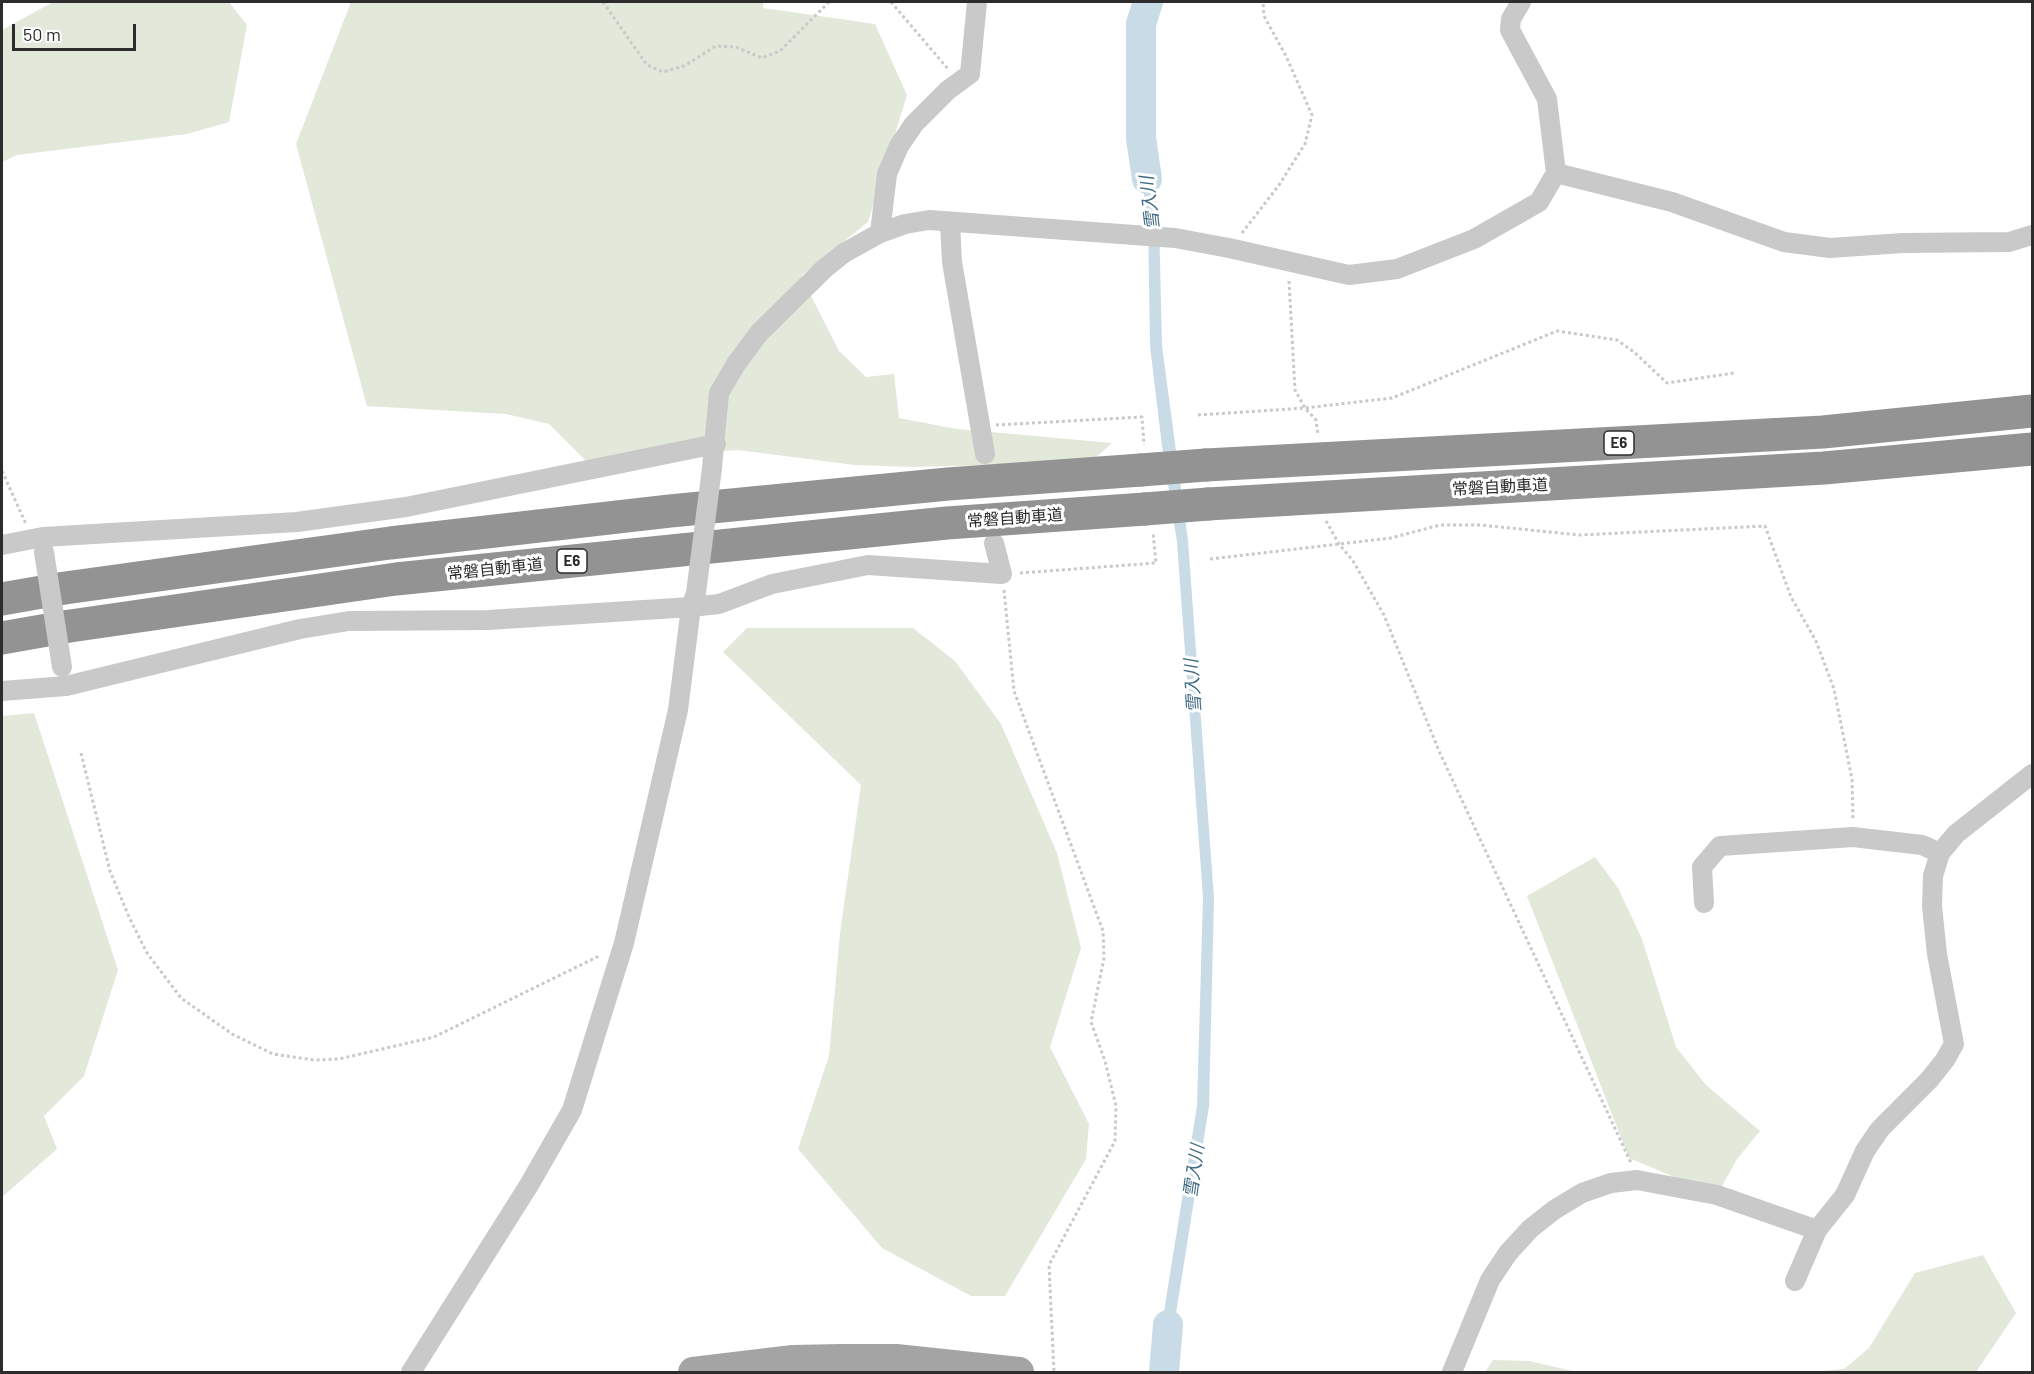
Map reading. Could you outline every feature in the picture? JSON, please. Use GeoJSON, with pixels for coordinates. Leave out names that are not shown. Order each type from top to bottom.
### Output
{"type":"FeatureCollection","features":[{"type":"Feature","properties":{"kind":"highway","name":"E6"},"geometry":{"type":"LineString","coordinates":[[2,599],[65,588],[413,540],[670,511],[948,484],[1206,465],[1823,432],[2032,411]]}},
{"type":"Feature","properties":{"kind":"highway","name":"常磐自動車道"},"geometry":{"type":"LineString","coordinates":[[2,638],[396,579],[947,523],[1208,504],[1812,469],[2032,449]]}},
{"type":"Feature","properties":{"kind":"highway"},"geometry":{"type":"LineString","coordinates":[[1965,456],[2032,461]]}},
{"type":"Feature","properties":{"kind":"main road"},"geometry":{"type":"LineString","coordinates":[[693,1372],[793,1360],[896,1359],[1019,1372]]}},
{"type":"Feature","properties":{"kind":"street"},"geometry":{"type":"LineString","coordinates":[[880,233],[887,174],[899,146],[914,124],[948,90],[970,74],[976,2]]}},
{"type":"Feature","properties":{"kind":"street"},"geometry":{"type":"LineString","coordinates":[[411,1372],[529,1185],[572,1110],[624,943],[678,710],[716,444],[719,393],[736,364],[759,333],[824,269],[844,253],[880,233],[905,224],[929,220],[1174,238],[1288,260],[1349,275],[1397,269],[1474,239],[1539,202],[1556,173],[1547,99],[1510,30],[1511,18],[1521,2]]}},
{"type":"Feature","properties":{"kind":"street"},"geometry":{"type":"LineString","coordinates":[[1556,173],[1672,201],[1784,242],[1830,248],[1903,243],[2009,242],[2032,235]]}},
{"type":"Feature","properties":{"kind":"street"},"geometry":{"type":"LineString","coordinates":[[950,222],[952,262],[985,454]]}},
{"type":"Feature","properties":{"kind":"street"},"geometry":{"type":"LineString","coordinates":[[2,545],[297,522],[406,507],[716,444]]}},
{"type":"Feature","properties":{"kind":"street"},"geometry":{"type":"LineString","coordinates":[[40,543],[64,677]]}},
{"type":"Feature","properties":{"kind":"street"},"geometry":{"type":"LineString","coordinates":[[2,691],[300,629],[349,621],[488,620],[693,600],[719,604],[772,584],[868,565],[1002,574],[994,543]]}},
{"type":"Feature","properties":{"kind":"street"},"geometry":{"type":"LineString","coordinates":[[1795,1281],[1817,1230],[1845,1195],[1865,1151],[1880,1129],[1929,1080],[1954,1044],[1937,954],[1932,906],[1933,876],[1940,853],[1956,834],[2032,774]]}},
{"type":"Feature","properties":{"kind":"street"},"geometry":{"type":"LineString","coordinates":[[1704,903],[1702,867],[1720,846],[1853,837],[1922,845],[1940,853]]}},
{"type":"Feature","properties":{"kind":"street"},"geometry":{"type":"LineString","coordinates":[[1452,1372],[1490,1280],[1508,1253],[1554,1210],[1582,1193],[1611,1183],[1637,1180],[1717,1195],[1817,1230]]}},
{"type":"Feature","properties":{"kind":"path"},"geometry":{"type":"LineString","coordinates":[[603,2],[647,65],[663,72],[684,66],[716,46],[736,46],[762,58],[780,51],[829,2]]}},
{"type":"Feature","properties":{"kind":"path"},"geometry":{"type":"LineString","coordinates":[[891,2],[959,82]]}},
{"type":"Feature","properties":{"kind":"path"},"geometry":{"type":"LineString","coordinates":[[1229,248],[1279,185],[1305,144],[1312,115],[1286,56],[1264,16],[1263,2]]}},
{"type":"Feature","properties":{"kind":"path"},"geometry":{"type":"LineString","coordinates":[[1288,260],[1295,390],[1305,408],[1316,420],[1319,436]]}},
{"type":"Feature","properties":{"kind":"path"},"geometry":{"type":"LineString","coordinates":[[1198,415],[1305,408],[1392,398],[1557,332],[1617,340],[1634,352],[1667,383],[1734,373]]}},
{"type":"Feature","properties":{"kind":"path"},"geometry":{"type":"LineString","coordinates":[[2,471],[40,543]]}},
{"type":"Feature","properties":{"kind":"path"},"geometry":{"type":"LineString","coordinates":[[1325,520],[1339,544],[1353,561],[1384,615],[1439,751],[1629,1158],[1637,1180]]}},
{"type":"Feature","properties":{"kind":"path"},"geometry":{"type":"LineString","coordinates":[[1210,559],[1391,538],[1440,525],[1480,525],[1579,535],[1765,526],[1791,597],[1815,641],[1834,689],[1852,778],[1853,837]]}},
{"type":"Feature","properties":{"kind":"path"},"geometry":{"type":"LineString","coordinates":[[1002,574],[1014,691],[1103,932],[1104,958],[1091,1022],[1105,1061],[1116,1106],[1115,1141],[1049,1265],[1054,1372]]}},
{"type":"Feature","properties":{"kind":"path"},"geometry":{"type":"LineString","coordinates":[[81,753],[110,871],[147,953],[181,998],[232,1034],[273,1054],[314,1060],[339,1059],[434,1036],[580,967],[624,943]]}},
{"type":"Feature","properties":{"kind":"shaded area"},"geometry":{"type":"Polygon","coordinates":[[[53,2],[229,2],[247,25],[229,122],[187,134],[17,155],[2,162],[2,30],[53,2]]]}},
{"type":"Feature","properties":{"kind":"shaded area"},"geometry":{"type":"Polygon","coordinates":[[[351,2],[764,2],[763,8],[875,24],[907,95],[868,222],[801,276],[839,351],[866,377],[894,374],[899,418],[957,429],[1112,443],[1091,462],[914,467],[855,465],[738,450],[585,460],[549,424],[506,414],[367,406],[296,144],[351,2]]]}},
{"type":"Feature","properties":{"kind":"shaded area"},"geometry":{"type":"Polygon","coordinates":[[[747,628],[913,628],[955,661],[1001,724],[1057,853],[1081,948],[1050,1047],[1089,1124],[1086,1159],[1005,1296],[971,1296],[882,1248],[798,1149],[829,1056],[840,933],[861,785],[723,652],[747,628]]]}},
{"type":"Feature","properties":{"kind":"shaded area"},"geometry":{"type":"Polygon","coordinates":[[[34,713],[118,970],[84,1076],[44,1116],[57,1149],[2,1197],[2,716],[34,713]]]}},
{"type":"Feature","properties":{"kind":"shaded area"},"geometry":{"type":"Polygon","coordinates":[[[1595,857],[1618,888],[1642,939],[1676,1047],[1706,1085],[1760,1131],[1737,1159],[1717,1195],[1629,1158],[1527,896],[1595,857]]]}},
{"type":"Feature","properties":{"kind":"shaded area"},"geometry":{"type":"Polygon","coordinates":[[[1983,1255],[2016,1313],[1976,1372],[1808,1372],[1844,1369],[1869,1348],[1915,1273],[1983,1255]]]}},
{"type":"Feature","properties":{"kind":"shaded area"},"geometry":{"type":"Polygon","coordinates":[[[1493,1360],[1529,1361],[1577,1372],[1485,1372],[1493,1360]]]}},
{"type":"Feature","properties":{"kind":"water"},"geometry":{"type":"Polygon","coordinates":[[[1135,138],[1146,138],[1159,220],[1162,346],[1188,541],[1214,898],[1209,1106],[1174,1326],[1171,1367],[1159,1365],[1162,1324],[1197,1106],[1203,897],[1177,542],[1150,346],[1148,219],[1135,138]]]}},
{"type":"Feature","properties":{"kind":"waterway","name":"雪入川"},"geometry":{"type":"LineString","coordinates":[[1147,179],[1141,138],[1141,24],[1148,2]]}},
{"type":"Feature","properties":{"kind":"waterway","name":"雪入川"},"geometry":{"type":"LineString","coordinates":[[1164,1372],[1168,1325]]}}]}
